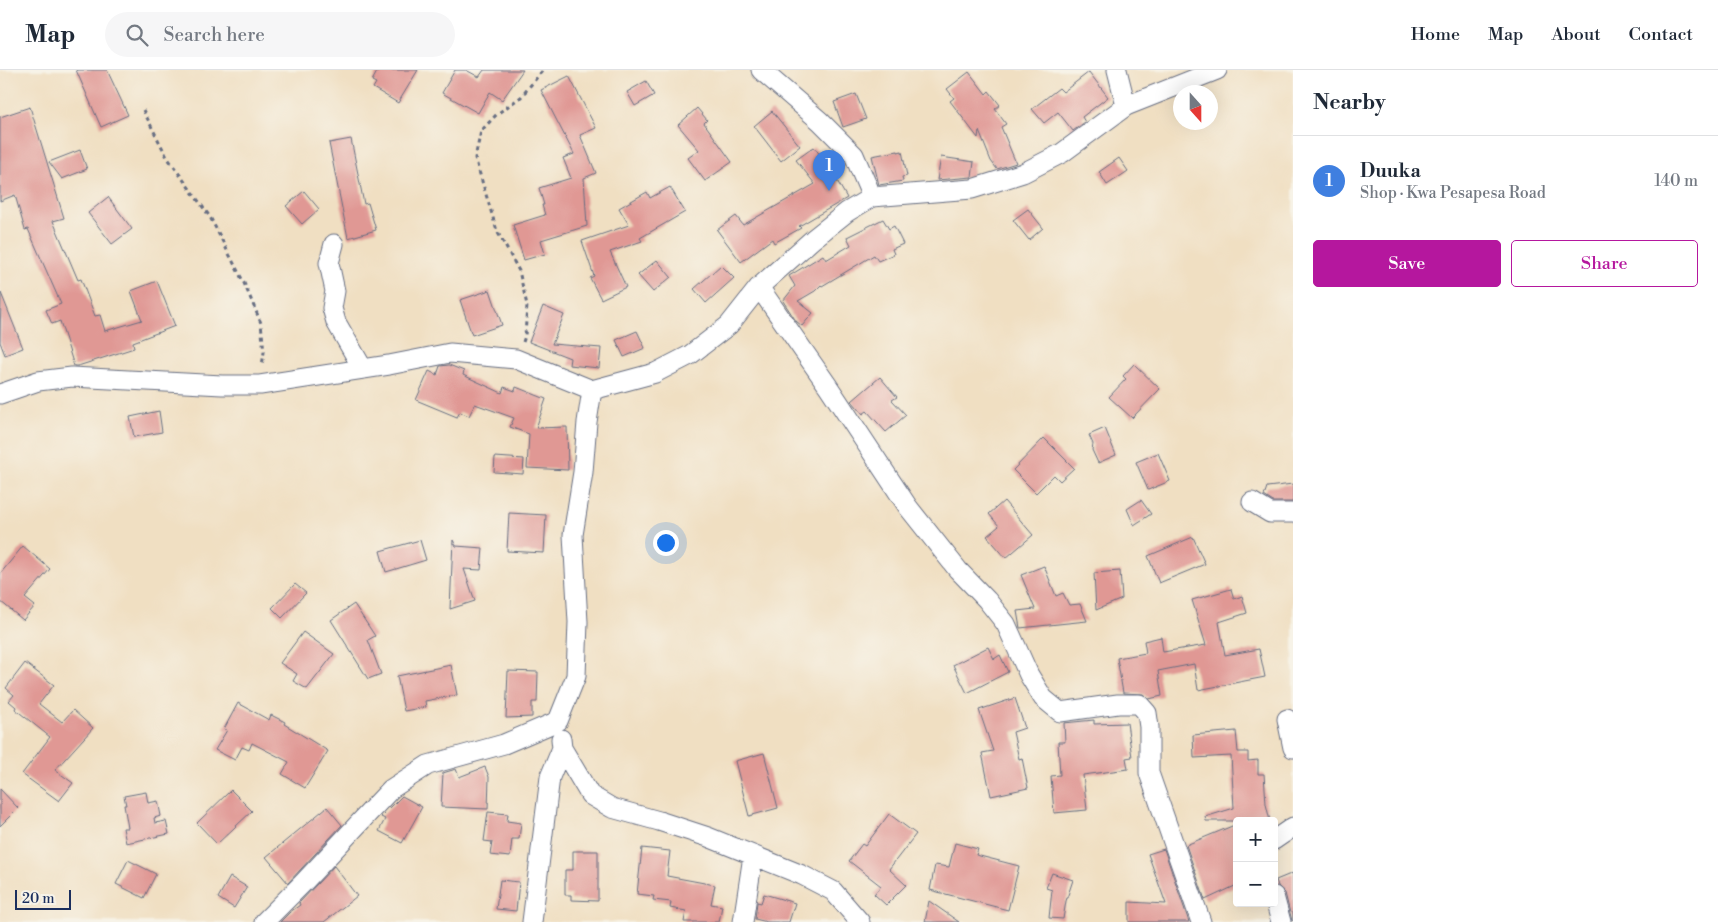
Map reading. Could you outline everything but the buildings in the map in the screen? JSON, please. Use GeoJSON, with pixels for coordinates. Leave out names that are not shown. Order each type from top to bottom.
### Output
{"type":"FeatureCollection","features":[{"type":"Feature","properties":{"kind":"street"},"geometry":{"type":"LineString","coordinates":[[761,70],[854,155],[872,197]]}},
{"type":"Feature","properties":{"kind":"street"},"geometry":{"type":"LineString","coordinates":[[1117,70],[1126,106]]}},
{"type":"Feature","properties":{"kind":"street"},"geometry":{"type":"LineString","coordinates":[[0,394],[38,381],[72,377],[222,385],[260,385],[450,353],[516,359],[592,390],[655,373],[690,355],[729,324],[759,287],[847,212],[872,197],[972,189],[1023,173],[1062,153],[1126,106],[1217,70]]}},
{"type":"Feature","properties":{"kind":"street"},"geometry":{"type":"LineString","coordinates":[[334,244],[329,263],[335,292],[332,308],[336,322],[362,369]]}},
{"type":"Feature","properties":{"kind":"street"},"geometry":{"type":"LineString","coordinates":[[759,287],[828,386],[908,507],[958,570],[1006,624],[1029,675],[1043,698],[1060,712],[1118,704],[1139,704],[1148,713],[1149,773],[1202,922]]}},
{"type":"Feature","properties":{"kind":"street"},"geometry":{"type":"LineString","coordinates":[[592,390],[583,472],[573,535],[578,622],[576,676],[558,721],[562,748],[590,795],[612,808],[659,820],[802,875],[833,892],[860,922]]}},
{"type":"Feature","properties":{"kind":"street"},"geometry":{"type":"LineString","coordinates":[[1252,502],[1270,513],[1293,513]]}},
{"type":"Feature","properties":{"kind":"street"},"geometry":{"type":"LineString","coordinates":[[1287,718],[1293,748]]}},
{"type":"Feature","properties":{"kind":"street"},"geometry":{"type":"LineString","coordinates":[[264,922],[391,789],[428,766],[504,744],[558,721]]}},
{"type":"Feature","properties":{"kind":"street"},"geometry":{"type":"LineString","coordinates":[[532,922],[550,777],[562,748]]}},
{"type":"Feature","properties":{"kind":"street"},"geometry":{"type":"LineString","coordinates":[[1278,837],[1293,827]]}},
{"type":"Feature","properties":{"kind":"street"},"geometry":{"type":"LineString","coordinates":[[743,922],[753,856]]}},
{"type":"Feature","properties":{"kind":"street"},"geometry":{"type":"LineString","coordinates":[[1277,907],[1281,922]]}},
{"type":"Feature","properties":{"kind":"path"},"geometry":{"type":"LineString","coordinates":[[516,359],[525,336],[526,305],[519,271],[496,231],[475,158],[481,132],[497,114],[521,97],[543,70]]}},
{"type":"Feature","properties":{"kind":"path"},"geometry":{"type":"LineString","coordinates":[[143,110],[167,156],[210,217],[244,283],[261,323],[264,352],[260,385]]}},
{"type":"Feature","properties":{"kind":"place","name":"Duuka"},"geometry":{"type":"Point","coordinates":[829,191]}}]}
